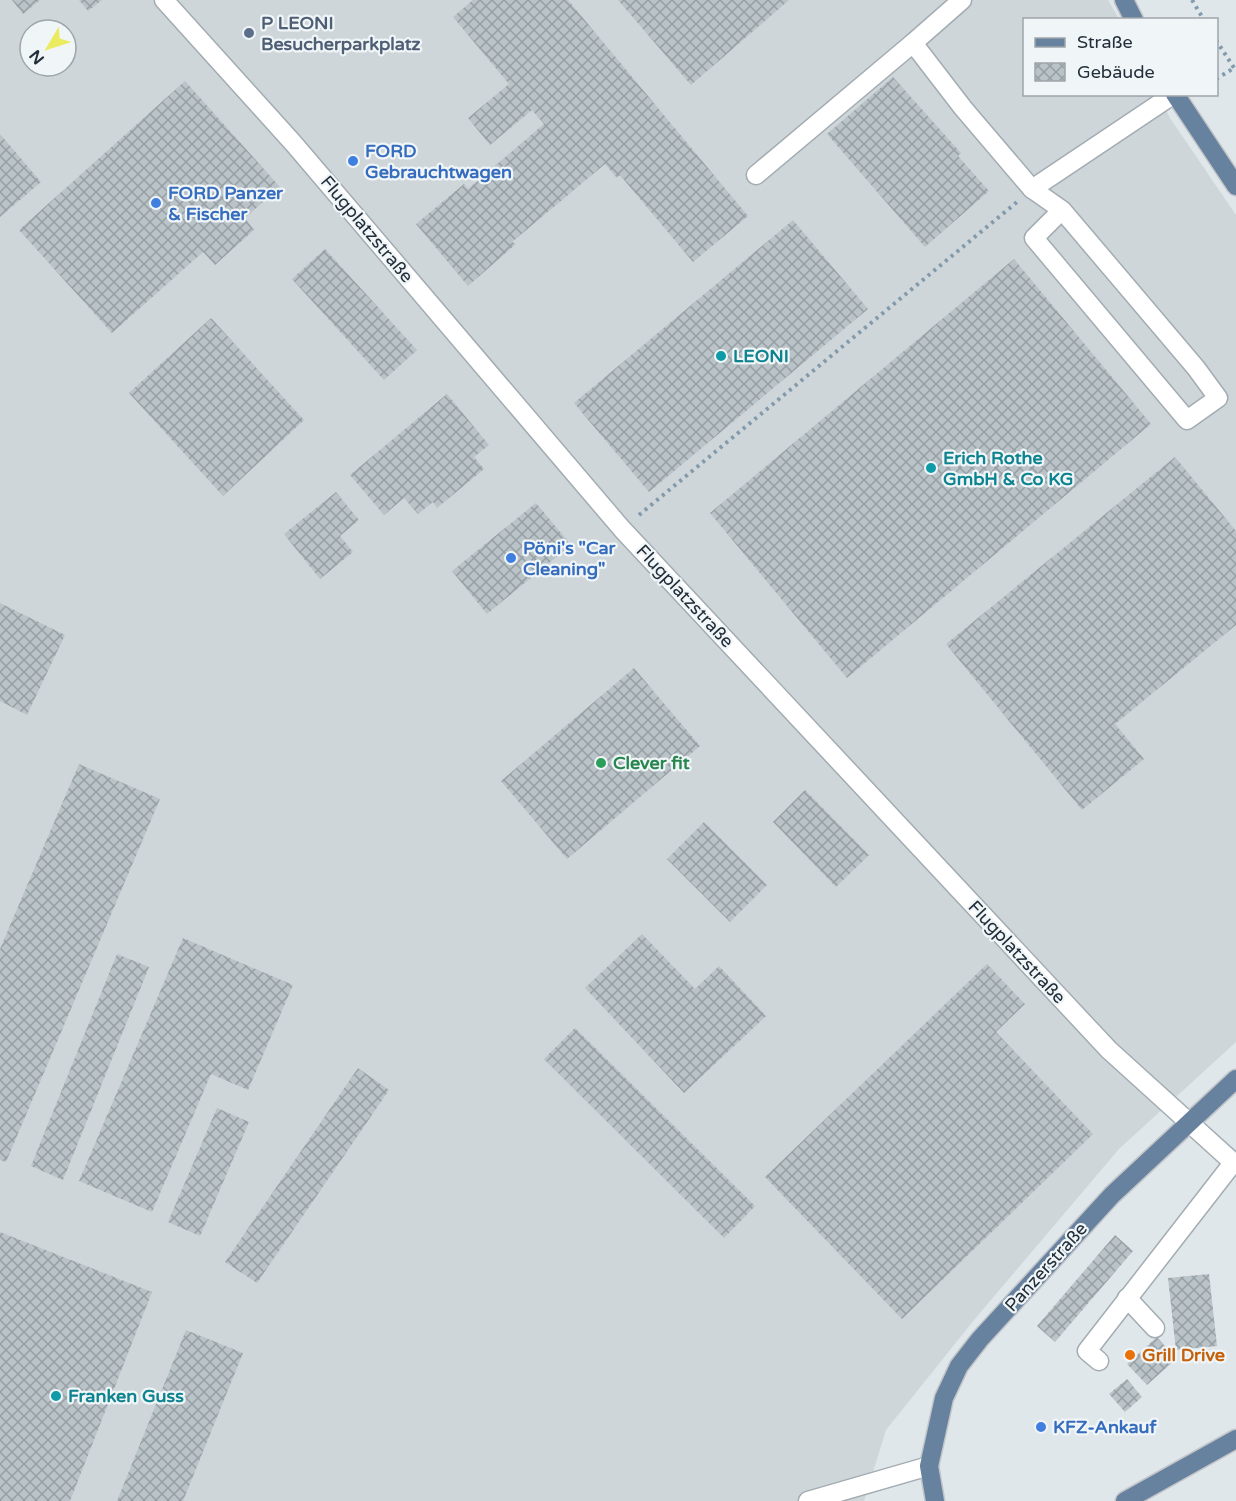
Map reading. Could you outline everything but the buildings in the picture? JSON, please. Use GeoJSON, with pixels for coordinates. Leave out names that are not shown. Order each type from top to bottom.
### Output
{"type":"FeatureCollection","features":[{"type":"Feature","properties":{"kind":"main road"},"geometry":{"type":"LineString","coordinates":[[1124,0],[1133,18]]}},
{"type":"Feature","properties":{"kind":"main road"},"geometry":{"type":"LineString","coordinates":[[1175,96],[1236,186]]}},
{"type":"Feature","properties":{"kind":"main road","name":"Panzerstraße"},"geometry":{"type":"LineString","coordinates":[[937,1499],[929,1466],[944,1398],[966,1357],[1112,1195],[1188,1122],[1236,1080]]}},
{"type":"Feature","properties":{"kind":"main road"},"geometry":{"type":"LineString","coordinates":[[1125,1501],[1236,1439]]}},
{"type":"Feature","properties":{"kind":"street","name":"Flugplatzstraße"},"geometry":{"type":"LineString","coordinates":[[164,0],[294,144],[622,529],[1109,1050],[1235,1164]]}},
{"type":"Feature","properties":{"kind":"street"},"geometry":{"type":"LineString","coordinates":[[756,175],[962,0]]}},
{"type":"Feature","properties":{"kind":"street"},"geometry":{"type":"LineString","coordinates":[[913,43],[963,108],[1032,189],[1062,210],[1218,398],[1187,420],[1034,238],[1062,210]]}},
{"type":"Feature","properties":{"kind":"street"},"geometry":{"type":"LineString","coordinates":[[1032,189],[1171,96]]}},
{"type":"Feature","properties":{"kind":"street"},"geometry":{"type":"LineString","coordinates":[[1100,1362],[1087,1351],[1235,1164]]}},
{"type":"Feature","properties":{"kind":"street"},"geometry":{"type":"LineString","coordinates":[[1127,1298],[1155,1328]]}},
{"type":"Feature","properties":{"kind":"street"},"geometry":{"type":"LineString","coordinates":[[808,1501],[929,1466]]}},
{"type":"Feature","properties":{"kind":"path"},"geometry":{"type":"LineString","coordinates":[[1192,0],[1203,18]]}},
{"type":"Feature","properties":{"kind":"path"},"geometry":{"type":"LineString","coordinates":[[1218,43],[1235,70],[1218,78]]}},
{"type":"Feature","properties":{"kind":"path"},"geometry":{"type":"LineString","coordinates":[[622,529],[1032,189]]}},
{"type":"Feature","properties":{"kind":"shaded area"},"geometry":{"type":"Polygon","coordinates":[[[0,0],[1108,0],[1118,18],[1023,18],[1023,96],[1159,96],[1170,118],[1236,215],[1236,1042],[1119,1149],[974,1320],[886,1430],[864,1501],[0,1501],[0,0]]]}},
{"type":"Feature","properties":{"kind":"place","name":"P LEONI Besucherparkplatz"},"geometry":{"type":"Point","coordinates":[249,33]}},
{"type":"Feature","properties":{"kind":"place","name":"FORD Gebrauchtwagen"},"geometry":{"type":"Point","coordinates":[353,161]}},
{"type":"Feature","properties":{"kind":"place","name":"FORD Panzer & Fischer"},"geometry":{"type":"Point","coordinates":[156,203]}},
{"type":"Feature","properties":{"kind":"place","name":"LEONI"},"geometry":{"type":"Point","coordinates":[721,356]}},
{"type":"Feature","properties":{"kind":"place","name":"Erich Rothe GmbH & Co KG"},"geometry":{"type":"Point","coordinates":[931,468]}},
{"type":"Feature","properties":{"kind":"place","name":"Pöni's \"Car Cleaning\""},"geometry":{"type":"Point","coordinates":[511,558]}},
{"type":"Feature","properties":{"kind":"place","name":"Clever fit"},"geometry":{"type":"Point","coordinates":[601,763]}},
{"type":"Feature","properties":{"kind":"place","name":"Grill Drive"},"geometry":{"type":"Point","coordinates":[1130,1355]}},
{"type":"Feature","properties":{"kind":"place","name":"Franken Guss"},"geometry":{"type":"Point","coordinates":[56,1396]}},
{"type":"Feature","properties":{"kind":"place","name":"KFZ-Ankauf"},"geometry":{"type":"Point","coordinates":[1041,1427]}}]}
